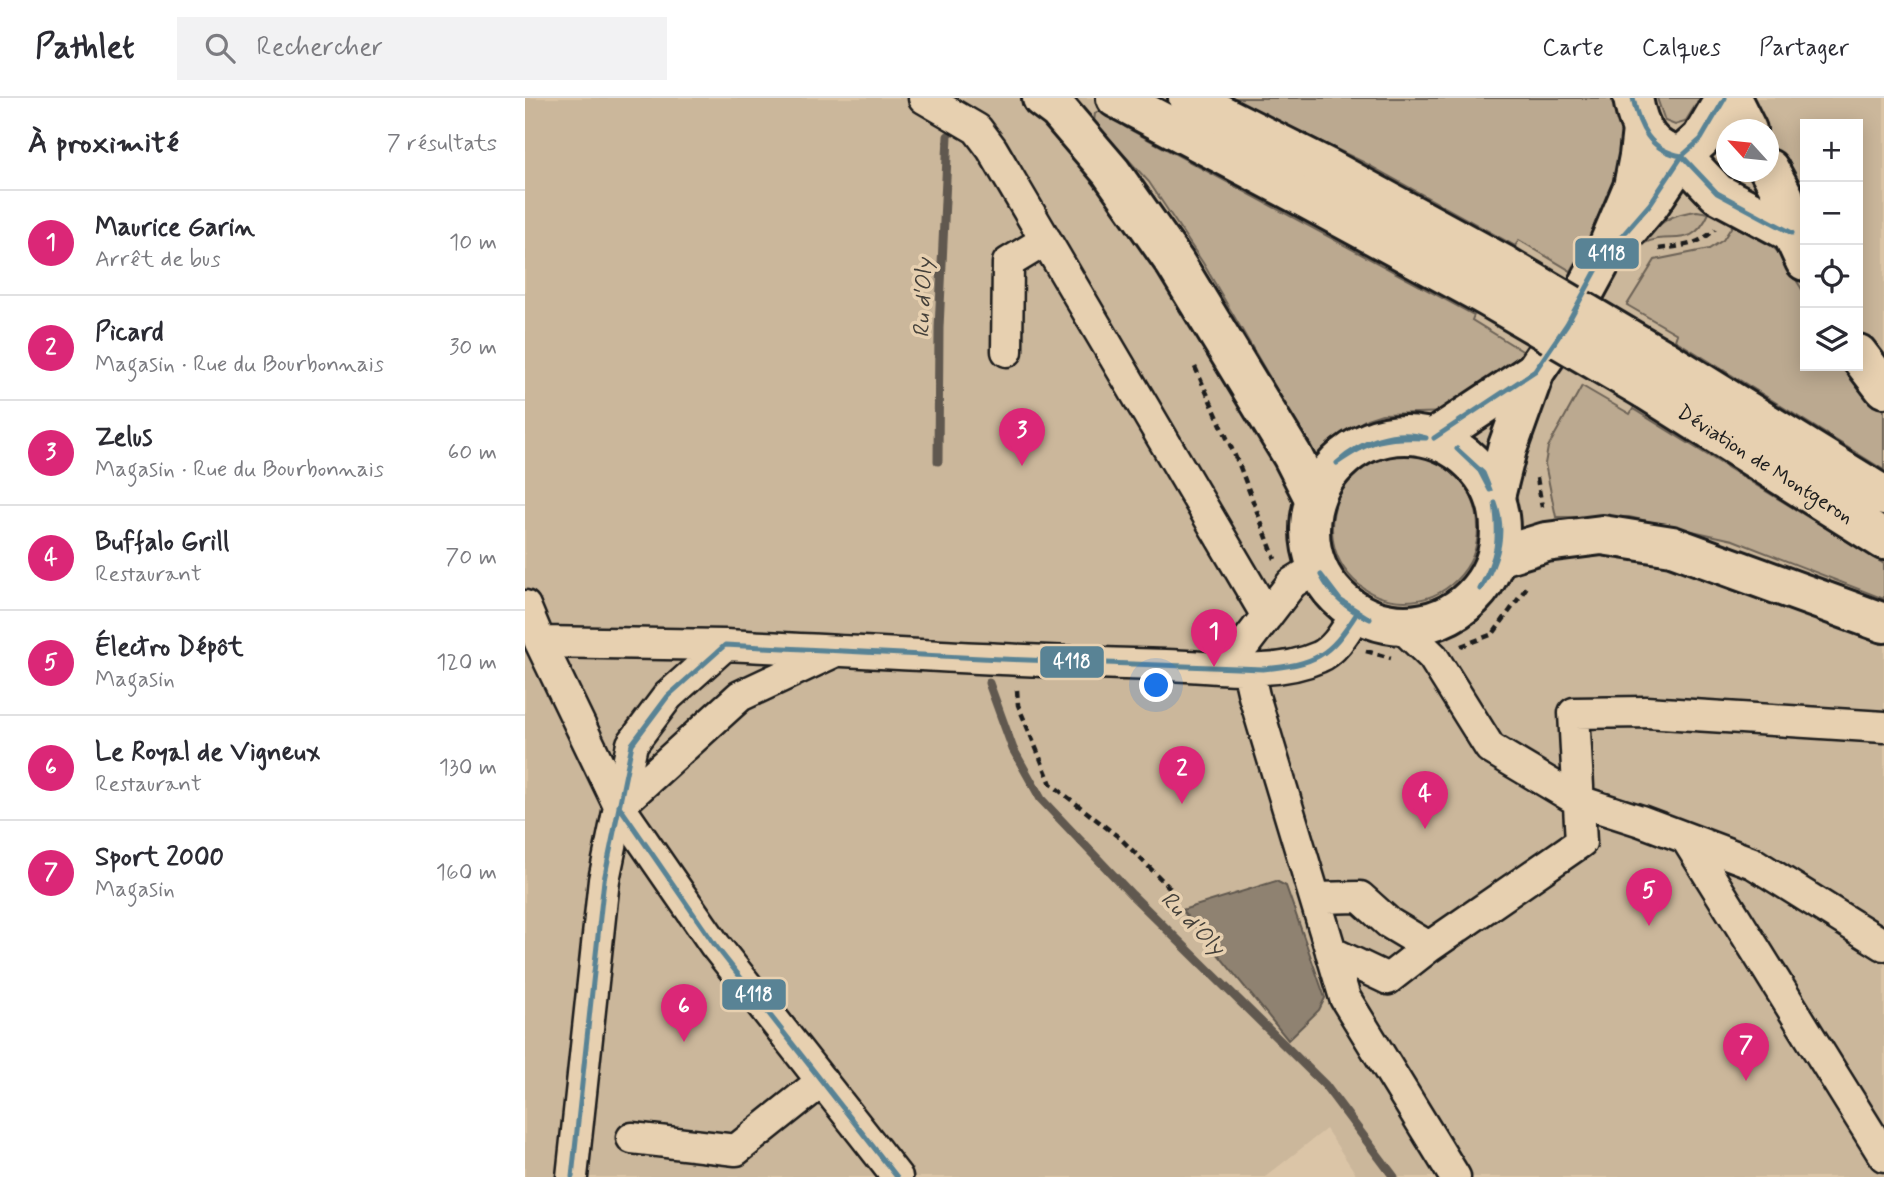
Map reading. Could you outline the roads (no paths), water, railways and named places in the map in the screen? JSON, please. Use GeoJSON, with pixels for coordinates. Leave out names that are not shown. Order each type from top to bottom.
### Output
{"type":"FeatureCollection","features":[{"type":"Feature","properties":{"kind":"main road"},"geometry":{"type":"LineString","coordinates":[[1042,98],[1058,110],[1111,172],[1175,263],[1292,455],[1314,498]]}},
{"type":"Feature","properties":{"kind":"main road"},"geometry":{"type":"LineString","coordinates":[[1116,98],[1296,192],[1495,281]]}},
{"type":"Feature","properties":{"kind":"main road"},"geometry":{"type":"LineString","coordinates":[[1188,98],[1325,167],[1495,281],[1654,374]]}},
{"type":"Feature","properties":{"kind":"main road"},"geometry":{"type":"LineString","coordinates":[[1603,258],[1650,204],[1682,156],[1701,139],[1724,98]]}},
{"type":"Feature","properties":{"kind":"main road"},"geometry":{"type":"LineString","coordinates":[[1731,98],[1742,119]]}},
{"type":"Feature","properties":{"kind":"main road"},"geometry":{"type":"LineString","coordinates":[[1637,114],[1659,151],[1682,156]]}},
{"type":"Feature","properties":{"kind":"main road"},"geometry":{"type":"LineString","coordinates":[[1495,498],[1507,449],[1535,371],[1567,324],[1603,258],[1633,187],[1639,156],[1637,114]]}},
{"type":"Feature","properties":{"kind":"main road"},"geometry":{"type":"LineString","coordinates":[[1682,156],[1717,208]]}},
{"type":"Feature","properties":{"kind":"main road"},"geometry":{"type":"LineString","coordinates":[[1776,182],[1784,197],[1799,247]]}},
{"type":"Feature","properties":{"kind":"main road"},"geometry":{"type":"LineString","coordinates":[[1650,204],[1696,192],[1717,208],[1799,247]]}},
{"type":"Feature","properties":{"kind":"main road"},"geometry":{"type":"LineString","coordinates":[[1863,361],[1884,388]]}},
{"type":"Feature","properties":{"kind":"main road"},"geometry":{"type":"LineString","coordinates":[[1434,438],[1535,371]]}},
{"type":"Feature","properties":{"kind":"main road","name":"Déviation de Montgeron"},"geometry":{"type":"LineString","coordinates":[[1654,374],[1884,496]]}},
{"type":"Feature","properties":{"kind":"main road","name":"Déviation de Montgeron"},"geometry":{"type":"LineString","coordinates":[[1654,374],[1884,540]]}},
{"type":"Feature","properties":{"kind":"main road"},"geometry":{"type":"LineString","coordinates":[[1405,434],[1434,438],[1460,451],[1472,461],[1489,484],[1495,498],[1501,527],[1497,557],[1487,580],[1471,600],[1450,615],[1426,624],[1349,625],[1340,601],[1327,586],[1304,576],[1314,498],[1328,472],[1349,452],[1367,443],[1405,434]]}},
{"type":"Feature","properties":{"kind":"main road"},"geometry":{"type":"LineString","coordinates":[[1497,557],[1546,542],[1602,535],[1672,546],[1884,623]]}},
{"type":"Feature","properties":{"kind":"street"},"geometry":{"type":"LineString","coordinates":[[924,98],[977,129],[992,149],[1267,616]]}},
{"type":"Feature","properties":{"kind":"street"},"geometry":{"type":"LineString","coordinates":[[1007,351],[1008,263],[1047,240]]}},
{"type":"Feature","properties":{"kind":"street"},"geometry":{"type":"LineString","coordinates":[[1214,667],[1246,643],[1304,576]]}},
{"type":"Feature","properties":{"kind":"street"},"geometry":{"type":"LineString","coordinates":[[525,606],[619,806],[715,945],[897,1177]]}},
{"type":"Feature","properties":{"kind":"street"},"geometry":{"type":"LineString","coordinates":[[540,642],[725,645],[1015,661],[1248,670],[1298,664],[1322,656],[1349,625]]}},
{"type":"Feature","properties":{"kind":"street"},"geometry":{"type":"LineString","coordinates":[[1401,626],[1433,657],[1490,748],[1579,801],[1753,863],[1884,944]]}},
{"type":"Feature","properties":{"kind":"street"},"geometry":{"type":"LineString","coordinates":[[572,1177],[604,880],[632,744],[668,695],[725,645]]}},
{"type":"Feature","properties":{"kind":"street"},"geometry":{"type":"LineString","coordinates":[[619,806],[740,695],[838,650]]}},
{"type":"Feature","properties":{"kind":"street"},"geometry":{"type":"LineString","coordinates":[[1248,670],[1345,998],[1455,1177]]}},
{"type":"Feature","properties":{"kind":"street"},"geometry":{"type":"LineString","coordinates":[[1331,952],[1388,979],[1429,947],[1581,842],[1574,713],[1646,712],[1884,727]]}},
{"type":"Feature","properties":{"kind":"street"},"geometry":{"type":"LineString","coordinates":[[1686,838],[1884,1156]]}},
{"type":"Feature","properties":{"kind":"street"},"geometry":{"type":"LineString","coordinates":[[1315,898],[1360,897],[1389,923],[1429,947]]}},
{"type":"Feature","properties":{"kind":"street"},"geometry":{"type":"LineString","coordinates":[[632,1139],[736,1150],[822,1081]]}},
{"type":"Feature","properties":{"kind":"waterway","name":"Ru d'Oly"},"geometry":{"type":"LineString","coordinates":[[938,461],[939,328],[948,136]]}},
{"type":"Feature","properties":{"kind":"waterway","name":"Ru d'Oly"},"geometry":{"type":"LineString","coordinates":[[989,683],[1013,749],[1041,799],[1132,895],[1325,1085],[1394,1177]]}},
{"type":"Feature","properties":{"kind":"place","name":"Zelus"},"geometry":{"type":"Point","coordinates":[1022,466]}},
{"type":"Feature","properties":{"kind":"place","name":"Maurice Garin"},"geometry":{"type":"Point","coordinates":[1214,667]}},
{"type":"Feature","properties":{"kind":"place","name":"Picard"},"geometry":{"type":"Point","coordinates":[1182,804]}},
{"type":"Feature","properties":{"kind":"place","name":"Buffalo Grill"},"geometry":{"type":"Point","coordinates":[1425,829]}},
{"type":"Feature","properties":{"kind":"place","name":"Électro Dépôt"},"geometry":{"type":"Point","coordinates":[1649,926]}},
{"type":"Feature","properties":{"kind":"place","name":"Le Royal de Vigneux"},"geometry":{"type":"Point","coordinates":[684,1042]}},
{"type":"Feature","properties":{"kind":"place","name":"Sport 2000"},"geometry":{"type":"Point","coordinates":[1746,1081]}}]}
